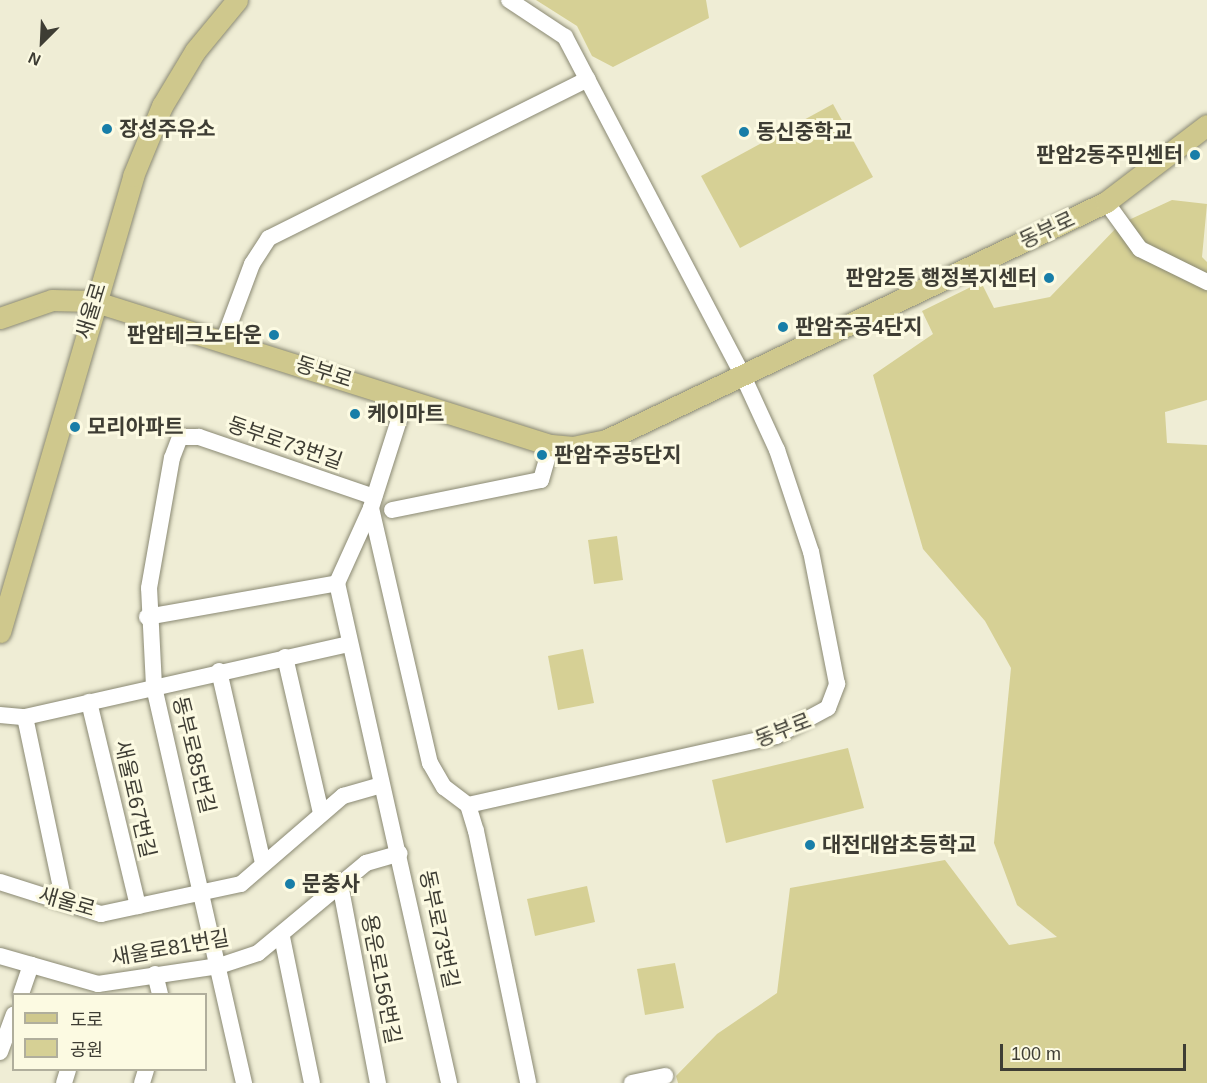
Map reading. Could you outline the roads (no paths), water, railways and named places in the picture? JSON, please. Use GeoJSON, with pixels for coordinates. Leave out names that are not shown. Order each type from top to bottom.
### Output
{"type":"FeatureCollection","features":[{"type":"Feature","properties":{"kind":"main road","name":"새울로"},"geometry":{"type":"LineString","coordinates":[[0,632],[93,301],[162,106],[230,3]]}},
{"type":"Feature","properties":{"kind":"main road","name":"동부로"},"geometry":{"type":"LineString","coordinates":[[0,318],[52,300],[93,301],[224,339],[551,445],[606,440],[1106,202],[1207,125]]}},
{"type":"Feature","properties":{"kind":"street","name":"동부로"},"geometry":{"type":"LineString","coordinates":[[468,805],[673,761],[797,728],[828,708],[837,684],[812,552],[777,450],[742,374],[565,37],[510,0]]}},
{"type":"Feature","properties":{"kind":"street"},"geometry":{"type":"LineString","coordinates":[[224,339],[252,264],[269,238],[588,80]]}},
{"type":"Feature","properties":{"kind":"street"},"geometry":{"type":"LineString","coordinates":[[1106,202],[1140,249],[1207,282]]}},
{"type":"Feature","properties":{"kind":"street"},"geometry":{"type":"LineString","coordinates":[[147,617],[337,583],[373,502],[406,398]]}},
{"type":"Feature","properties":{"kind":"street","name":"동부로73번길"},"geometry":{"type":"LineString","coordinates":[[180,436],[199,437],[373,502]]}},
{"type":"Feature","properties":{"kind":"street","name":"동부로85번길"},"geometry":{"type":"LineString","coordinates":[[180,436],[159,521],[147,617],[154,686],[205,893],[244,1083]]}},
{"type":"Feature","properties":{"kind":"street"},"geometry":{"type":"LineString","coordinates":[[392,510],[541,480],[551,445]]}},
{"type":"Feature","properties":{"kind":"street"},"geometry":{"type":"LineString","coordinates":[[373,502],[430,763],[444,787],[468,805],[528,1083]]}},
{"type":"Feature","properties":{"kind":"street","name":"동부로73번길"},"geometry":{"type":"LineString","coordinates":[[337,583],[381,785],[400,853],[449,1083]]}},
{"type":"Feature","properties":{"kind":"street"},"geometry":{"type":"LineString","coordinates":[[0,715],[25,717],[219,671],[350,644]]}},
{"type":"Feature","properties":{"kind":"street"},"geometry":{"type":"LineString","coordinates":[[285,657],[321,813]]}},
{"type":"Feature","properties":{"kind":"street"},"geometry":{"type":"LineString","coordinates":[[219,671],[263,863]]}},
{"type":"Feature","properties":{"kind":"street","name":"새울로67번길"},"geometry":{"type":"LineString","coordinates":[[89,702],[138,906]]}},
{"type":"Feature","properties":{"kind":"street"},"geometry":{"type":"LineString","coordinates":[[25,717],[64,902]]}},
{"type":"Feature","properties":{"kind":"street"},"geometry":{"type":"LineString","coordinates":[[205,893],[241,884],[343,796],[381,785]]}},
{"type":"Feature","properties":{"kind":"street","name":"새울로81번길"},"geometry":{"type":"LineString","coordinates":[[0,956],[96,989],[155,974],[219,966],[258,953],[282,938],[366,863],[400,853]]}},
{"type":"Feature","properties":{"kind":"street","name":"새울로"},"geometry":{"type":"LineString","coordinates":[[0,882],[101,914],[205,893]]}},
{"type":"Feature","properties":{"kind":"street","name":"용운로156번길"},"geometry":{"type":"LineString","coordinates":[[340,884],[378,1083]]}},
{"type":"Feature","properties":{"kind":"street"},"geometry":{"type":"LineString","coordinates":[[282,938],[312,1083]]}},
{"type":"Feature","properties":{"kind":"street"},"geometry":{"type":"LineString","coordinates":[[21,993],[31,965]]}},
{"type":"Feature","properties":{"kind":"street"},"geometry":{"type":"LineString","coordinates":[[155,974],[160,993]]}},
{"type":"Feature","properties":{"kind":"street"},"geometry":{"type":"LineString","coordinates":[[0,1052],[12,1019]]}},
{"type":"Feature","properties":{"kind":"street"},"geometry":{"type":"LineString","coordinates":[[632,1083],[665,1076]]}},
{"type":"Feature","properties":{"kind":"place","name":"장성주유소"},"geometry":{"type":"Point","coordinates":[107,129]}},
{"type":"Feature","properties":{"kind":"place","name":"동신중학교"},"geometry":{"type":"Point","coordinates":[744,132]}},
{"type":"Feature","properties":{"kind":"place","name":"판암2동주민센터"},"geometry":{"type":"Point","coordinates":[1195,155]}},
{"type":"Feature","properties":{"kind":"place","name":"판암2동 행정복지센터"},"geometry":{"type":"Point","coordinates":[1049,278]}},
{"type":"Feature","properties":{"kind":"place","name":"판암주공4단지"},"geometry":{"type":"Point","coordinates":[783,327]}},
{"type":"Feature","properties":{"kind":"place","name":"판암테크노타운"},"geometry":{"type":"Point","coordinates":[274,335]}},
{"type":"Feature","properties":{"kind":"place","name":"케이마트"},"geometry":{"type":"Point","coordinates":[355,414]}},
{"type":"Feature","properties":{"kind":"place","name":"모리아파트"},"geometry":{"type":"Point","coordinates":[75,427]}},
{"type":"Feature","properties":{"kind":"place","name":"판암주공5단지"},"geometry":{"type":"Point","coordinates":[542,455]}},
{"type":"Feature","properties":{"kind":"place","name":"대전대암초등학교"},"geometry":{"type":"Point","coordinates":[810,845]}},
{"type":"Feature","properties":{"kind":"place","name":"문충사"},"geometry":{"type":"Point","coordinates":[290,884]}}]}
